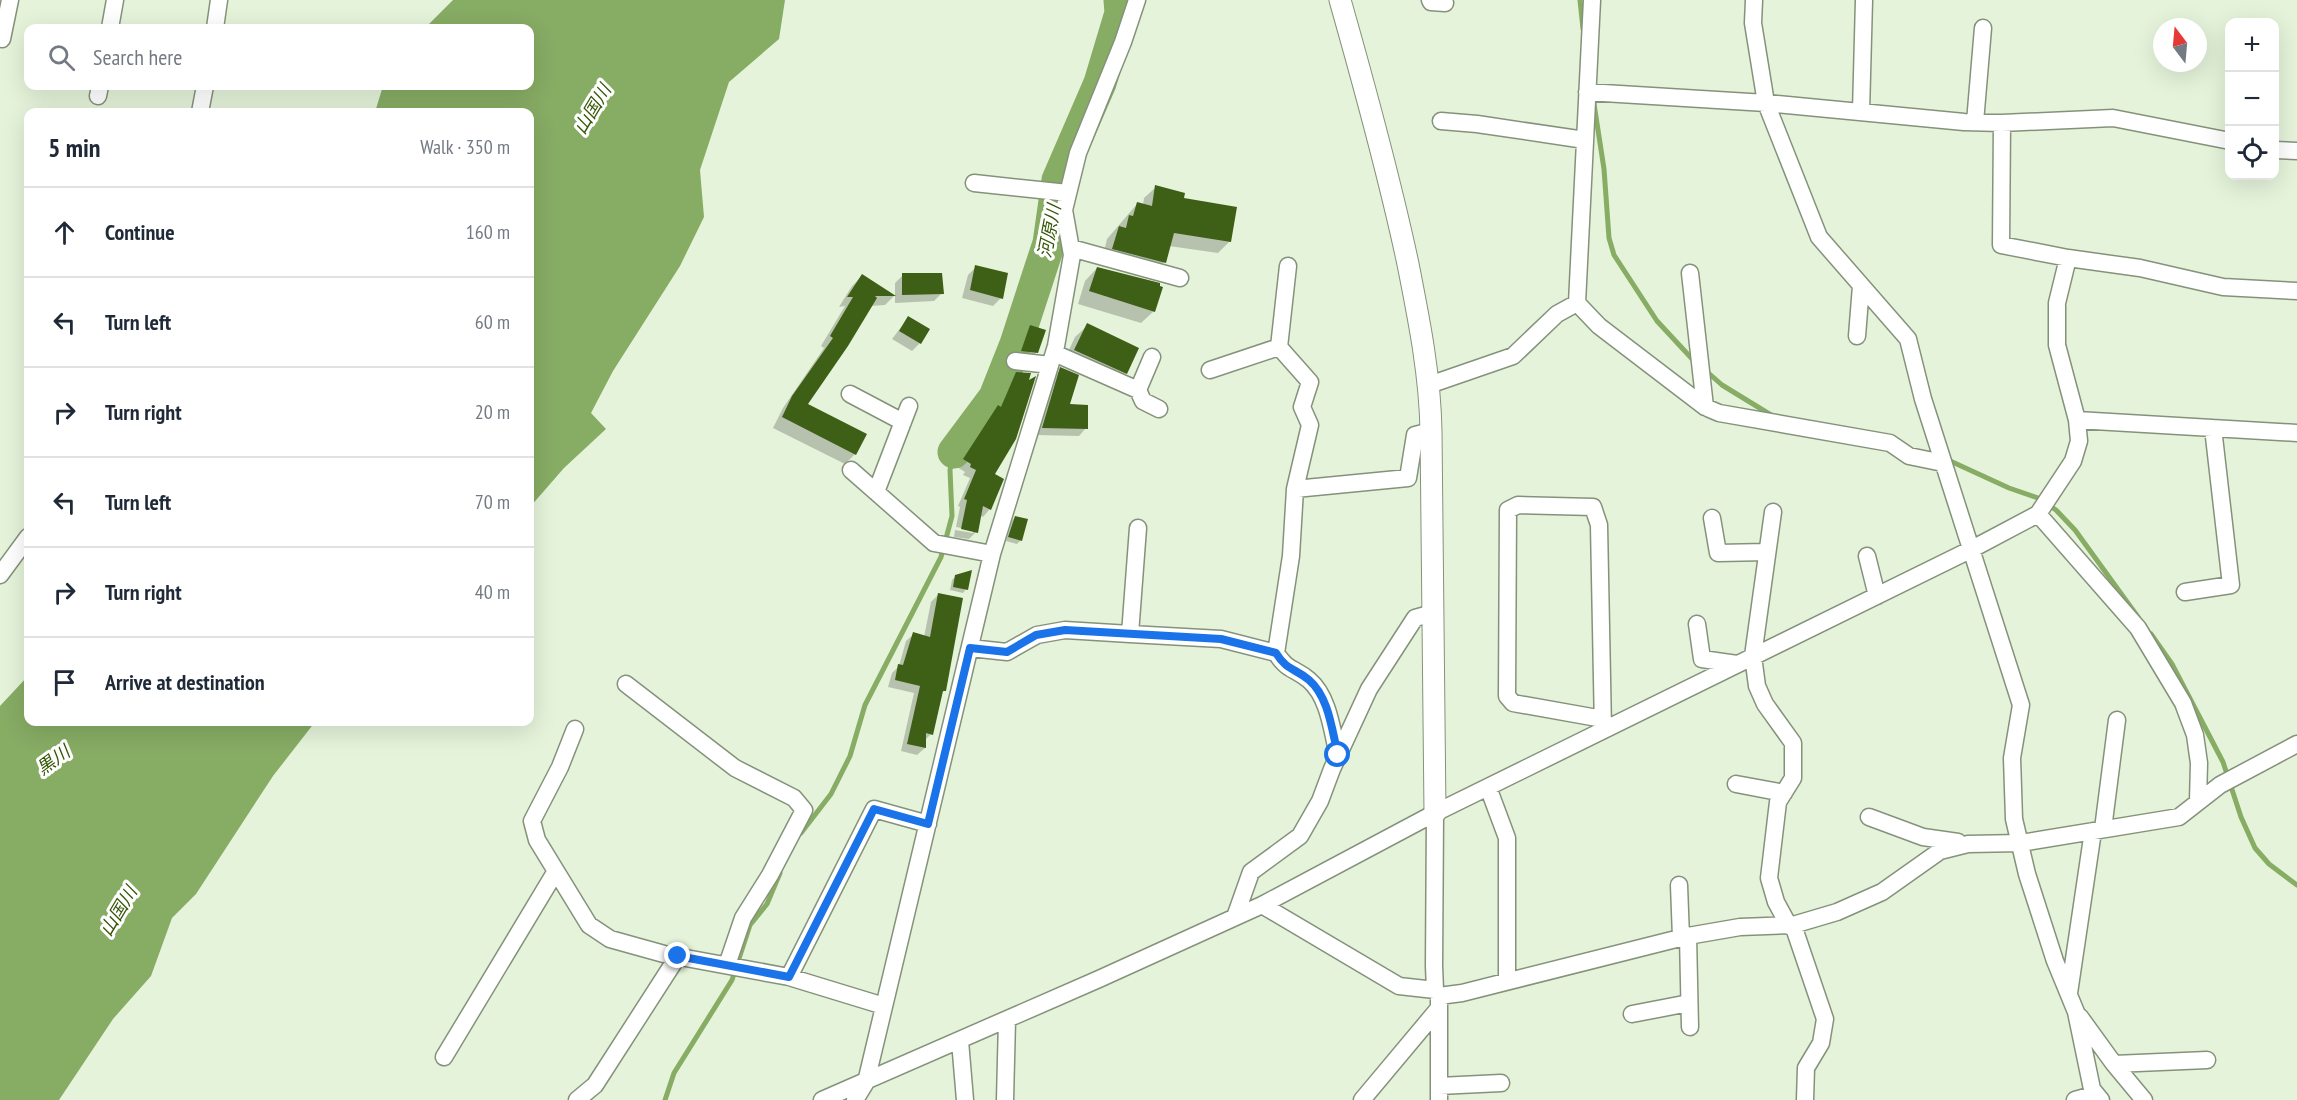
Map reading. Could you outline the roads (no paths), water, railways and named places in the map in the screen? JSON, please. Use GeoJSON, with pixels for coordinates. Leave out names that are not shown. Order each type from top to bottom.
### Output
{"type":"FeatureCollection","features":[{"type":"Feature","properties":{"kind":"street"},"geometry":{"type":"LineString","coordinates":[[2,39],[10,0]]}},
{"type":"Feature","properties":{"kind":"street"},"geometry":{"type":"LineString","coordinates":[[111,24],[115,0]]}},
{"type":"Feature","properties":{"kind":"street"},"geometry":{"type":"LineString","coordinates":[[216,24],[219,0]]}},
{"type":"Feature","properties":{"kind":"street"},"geometry":{"type":"LineString","coordinates":[[855,1100],[866,1083],[992,554],[1052,359],[1072,255],[1064,210],[1078,153],[1123,42],[1137,0]]}},
{"type":"Feature","properties":{"kind":"street"},"geometry":{"type":"LineString","coordinates":[[1340,0],[1377,128],[1417,311],[1429,385],[1439,1093],[1501,1083]]}},
{"type":"Feature","properties":{"kind":"street"},"geometry":{"type":"LineString","coordinates":[[1592,0],[1577,303],[1599,326],[1705,407],[1719,413],[1890,443],[1909,456],[1943,463]]}},
{"type":"Feature","properties":{"kind":"street"},"geometry":{"type":"LineString","coordinates":[[1754,0],[1753,23],[1766,103],[1819,237],[1908,339],[1923,399],[2021,705],[2012,758],[2014,819],[2027,874],[2055,962],[2076,1012],[2092,1089],[2099,1097]]}},
{"type":"Feature","properties":{"kind":"street"},"geometry":{"type":"LineString","coordinates":[[1861,112],[1864,0]]}},
{"type":"Feature","properties":{"kind":"street"},"geometry":{"type":"LineString","coordinates":[[1975,122],[1983,28]]}},
{"type":"Feature","properties":{"kind":"street"},"geometry":{"type":"LineString","coordinates":[[201,108],[204,90]]}},
{"type":"Feature","properties":{"kind":"street"},"geometry":{"type":"LineString","coordinates":[[1587,92],[1766,103],[1975,122],[2113,118],[2225,140]]}},
{"type":"Feature","properties":{"kind":"street"},"geometry":{"type":"LineString","coordinates":[[1440,121],[1477,124],[1585,140]]}},
{"type":"Feature","properties":{"kind":"street"},"geometry":{"type":"LineString","coordinates":[[2002,123],[2001,244],[2068,258],[2140,268],[2223,287],[2297,291]]}},
{"type":"Feature","properties":{"kind":"street"},"geometry":{"type":"LineString","coordinates":[[2279,150],[2297,151]]}},
{"type":"Feature","properties":{"kind":"street"},"geometry":{"type":"LineString","coordinates":[[974,183],[1068,193]]}},
{"type":"Feature","properties":{"kind":"street"},"geometry":{"type":"LineString","coordinates":[[1071,248],[1180,278]]}},
{"type":"Feature","properties":{"kind":"street"},"geometry":{"type":"LineString","coordinates":[[822,1100],[866,1083],[1262,905],[1603,725],[1738,664],[2038,514],[2073,461],[2079,441],[2077,420],[2057,345],[2057,303],[2068,258]]}},
{"type":"Feature","properties":{"kind":"street"},"geometry":{"type":"LineString","coordinates":[[1288,266],[1279,347],[1310,382],[1302,407],[1310,425],[1295,489],[1291,556],[1276,653],[1283,665],[1309,680],[1320,692],[1329,716],[1338,755]]}},
{"type":"Feature","properties":{"kind":"street"},"geometry":{"type":"LineString","coordinates":[[1690,273],[1705,407]]}},
{"type":"Feature","properties":{"kind":"street"},"geometry":{"type":"LineString","coordinates":[[1857,336],[1861,286]]}},
{"type":"Feature","properties":{"kind":"street"},"geometry":{"type":"LineString","coordinates":[[1429,385],[1513,356],[1557,314],[1577,303]]}},
{"type":"Feature","properties":{"kind":"street"},"geometry":{"type":"LineString","coordinates":[[1210,370],[1279,347]]}},
{"type":"Feature","properties":{"kind":"street"},"geometry":{"type":"LineString","coordinates":[[1152,357],[1138,390],[1143,402],[1159,409]]}},
{"type":"Feature","properties":{"kind":"street"},"geometry":{"type":"LineString","coordinates":[[1015,361],[1052,359],[1138,390]]}},
{"type":"Feature","properties":{"kind":"street"},"geometry":{"type":"LineString","coordinates":[[850,394],[906,414],[876,492]]}},
{"type":"Feature","properties":{"kind":"street"},"geometry":{"type":"LineString","coordinates":[[2077,420],[2297,433]]}},
{"type":"Feature","properties":{"kind":"street"},"geometry":{"type":"LineString","coordinates":[[2185,592],[2231,585],[2213,428]]}},
{"type":"Feature","properties":{"kind":"street"},"geometry":{"type":"LineString","coordinates":[[1295,489],[1408,478],[1415,435],[1431,431]]}},
{"type":"Feature","properties":{"kind":"street"},"geometry":{"type":"LineString","coordinates":[[851,470],[934,543],[992,554]]}},
{"type":"Feature","properties":{"kind":"street"},"geometry":{"type":"LineString","coordinates":[[1518,505],[1593,507],[1599,525],[1603,725],[1513,703],[1507,696],[1508,510],[1518,505]]}},
{"type":"Feature","properties":{"kind":"street"},"geometry":{"type":"LineString","coordinates":[[1773,512],[1754,656],[1757,686],[1765,704],[1793,743],[1793,778],[1778,802],[1769,878],[1776,902],[1791,926],[1824,1019],[1821,1043],[1806,1068],[1805,1100]]}},
{"type":"Feature","properties":{"kind":"street"},"geometry":{"type":"LineString","coordinates":[[2038,514],[2138,628],[2183,704],[2195,735],[2199,763],[2198,801]]}},
{"type":"Feature","properties":{"kind":"street"},"geometry":{"type":"LineString","coordinates":[[1712,518],[1718,553],[1767,552]]}},
{"type":"Feature","properties":{"kind":"street"},"geometry":{"type":"LineString","coordinates":[[1130,634],[1138,528]]}},
{"type":"Feature","properties":{"kind":"street"},"geometry":{"type":"LineString","coordinates":[[0,575],[24,542]]}},
{"type":"Feature","properties":{"kind":"street"},"geometry":{"type":"LineString","coordinates":[[1867,556],[1877,596]]}},
{"type":"Feature","properties":{"kind":"street"},"geometry":{"type":"LineString","coordinates":[[1235,917],[1251,872],[1300,836],[1320,801],[1338,755],[1369,689],[1415,618],[1433,613]]}},
{"type":"Feature","properties":{"kind":"street"},"geometry":{"type":"LineString","coordinates":[[1697,624],[1702,659],[1738,664]]}},
{"type":"Feature","properties":{"kind":"street"},"geometry":{"type":"LineString","coordinates":[[970,648],[1007,652],[1036,635],[1065,630],[1221,639],[1276,653]]}},
{"type":"Feature","properties":{"kind":"street"},"geometry":{"type":"LineString","coordinates":[[626,684],[735,768],[794,798],[804,810],[770,875],[743,918],[728,965]]}},
{"type":"Feature","properties":{"kind":"street"},"geometry":{"type":"LineString","coordinates":[[2069,995],[2117,720]]}},
{"type":"Feature","properties":{"kind":"street"},"geometry":{"type":"LineString","coordinates":[[575,729],[560,767],[532,821],[537,840],[589,925],[610,939],[678,956],[789,977],[884,1006]]}},
{"type":"Feature","properties":{"kind":"street"},"geometry":{"type":"LineString","coordinates":[[1869,817],[1923,837],[1968,844],[2021,843],[2179,817],[2220,784],[2297,744]]}},
{"type":"Feature","properties":{"kind":"street"},"geometry":{"type":"LineString","coordinates":[[1736,784],[1784,793]]}},
{"type":"Feature","properties":{"kind":"street"},"geometry":{"type":"LineString","coordinates":[[1488,787],[1508,838],[1507,981]]}},
{"type":"Feature","properties":{"kind":"street"},"geometry":{"type":"LineString","coordinates":[[789,977],[874,809],[928,824]]}},
{"type":"Feature","properties":{"kind":"street"},"geometry":{"type":"LineString","coordinates":[[1262,905],[1399,986],[1437,998],[1684,937],[1740,927],[1791,926],[1837,912],[1881,892],[1940,851],[1968,844]]}},
{"type":"Feature","properties":{"kind":"street"},"geometry":{"type":"LineString","coordinates":[[444,1056],[556,870]]}},
{"type":"Feature","properties":{"kind":"street"},"geometry":{"type":"LineString","coordinates":[[1678,885],[1690,1027]]}},
{"type":"Feature","properties":{"kind":"street"},"geometry":{"type":"LineString","coordinates":[[578,1100],[595,1085],[678,956]]}},
{"type":"Feature","properties":{"kind":"street"},"geometry":{"type":"LineString","coordinates":[[1362,1100],[1437,998]]}},
{"type":"Feature","properties":{"kind":"street"},"geometry":{"type":"LineString","coordinates":[[1632,1014],[1689,1003]]}},
{"type":"Feature","properties":{"kind":"street"},"geometry":{"type":"LineString","coordinates":[[2076,1012],[2144,1100]]}},
{"type":"Feature","properties":{"kind":"street"},"geometry":{"type":"LineString","coordinates":[[1005,1100],[1007,1020]]}},
{"type":"Feature","properties":{"kind":"street"},"geometry":{"type":"LineString","coordinates":[[960,1041],[965,1100]]}},
{"type":"Feature","properties":{"kind":"street"},"geometry":{"type":"LineString","coordinates":[[2114,1064],[2207,1060]]}},
{"type":"Feature","properties":{"kind":"street"},"geometry":{"type":"LineString","coordinates":[[2075,1100],[2099,1097]]}},
{"type":"Feature","properties":{"kind":"water","name":"山国川"},"geometry":{"type":"Polygon","coordinates":[[[453,0],[785,0],[779,39],[729,82],[700,170],[704,217],[680,266],[613,371],[591,413],[606,429],[564,468],[534,502],[534,108],[376,108],[382,90],[534,90],[534,24],[429,24],[453,0]]]}},
{"type":"Feature","properties":{"kind":"water"},"geometry":{"type":"Polygon","coordinates":[[[24,680],[24,726],[312,726],[273,776],[196,894],[172,918],[151,976],[113,1019],[59,1100],[0,1100],[0,706],[24,680]]]}},
{"type":"Feature","properties":{"kind":"waterway","name":"河原川"},"geometry":{"type":"LineString","coordinates":[[954,452],[995,397],[1016,344],[1049,243],[1058,180],[1100,83],[1121,13],[1120,0]]}},
{"type":"Feature","properties":{"kind":"waterway"},"geometry":{"type":"LineString","coordinates":[[1580,0],[1583,29]]}},
{"type":"Feature","properties":{"kind":"waterway"},"geometry":{"type":"LineString","coordinates":[[1594,104],[1604,169],[1609,238],[1614,255],[1657,321],[1695,362]]}},
{"type":"Feature","properties":{"kind":"waterway"},"geometry":{"type":"LineString","coordinates":[[1705,370],[1722,385],[1771,415]]}},
{"type":"Feature","properties":{"kind":"waterway"},"geometry":{"type":"LineString","coordinates":[[801,833],[831,794],[850,756],[865,705],[941,557],[952,516],[950,470],[954,452]]}},
{"type":"Feature","properties":{"kind":"waterway"},"geometry":{"type":"LineString","coordinates":[[1948,460],[2009,488],[2038,498],[2056,510],[2075,530],[2138,617]]}},
{"type":"Feature","properties":{"kind":"waterway"},"geometry":{"type":"LineString","coordinates":[[2151,634],[2172,664],[2223,762],[2241,817],[2255,848],[2269,864],[2297,885]]}},
{"type":"Feature","properties":{"kind":"waterway"},"geometry":{"type":"LineString","coordinates":[[665,1100],[674,1073],[732,980],[750,925],[767,904],[780,873]]}},
{"type":"Feature","properties":{"kind":"water label","name":"黒川"},"geometry":{"type":"Point","coordinates":[53,760]}}]}
